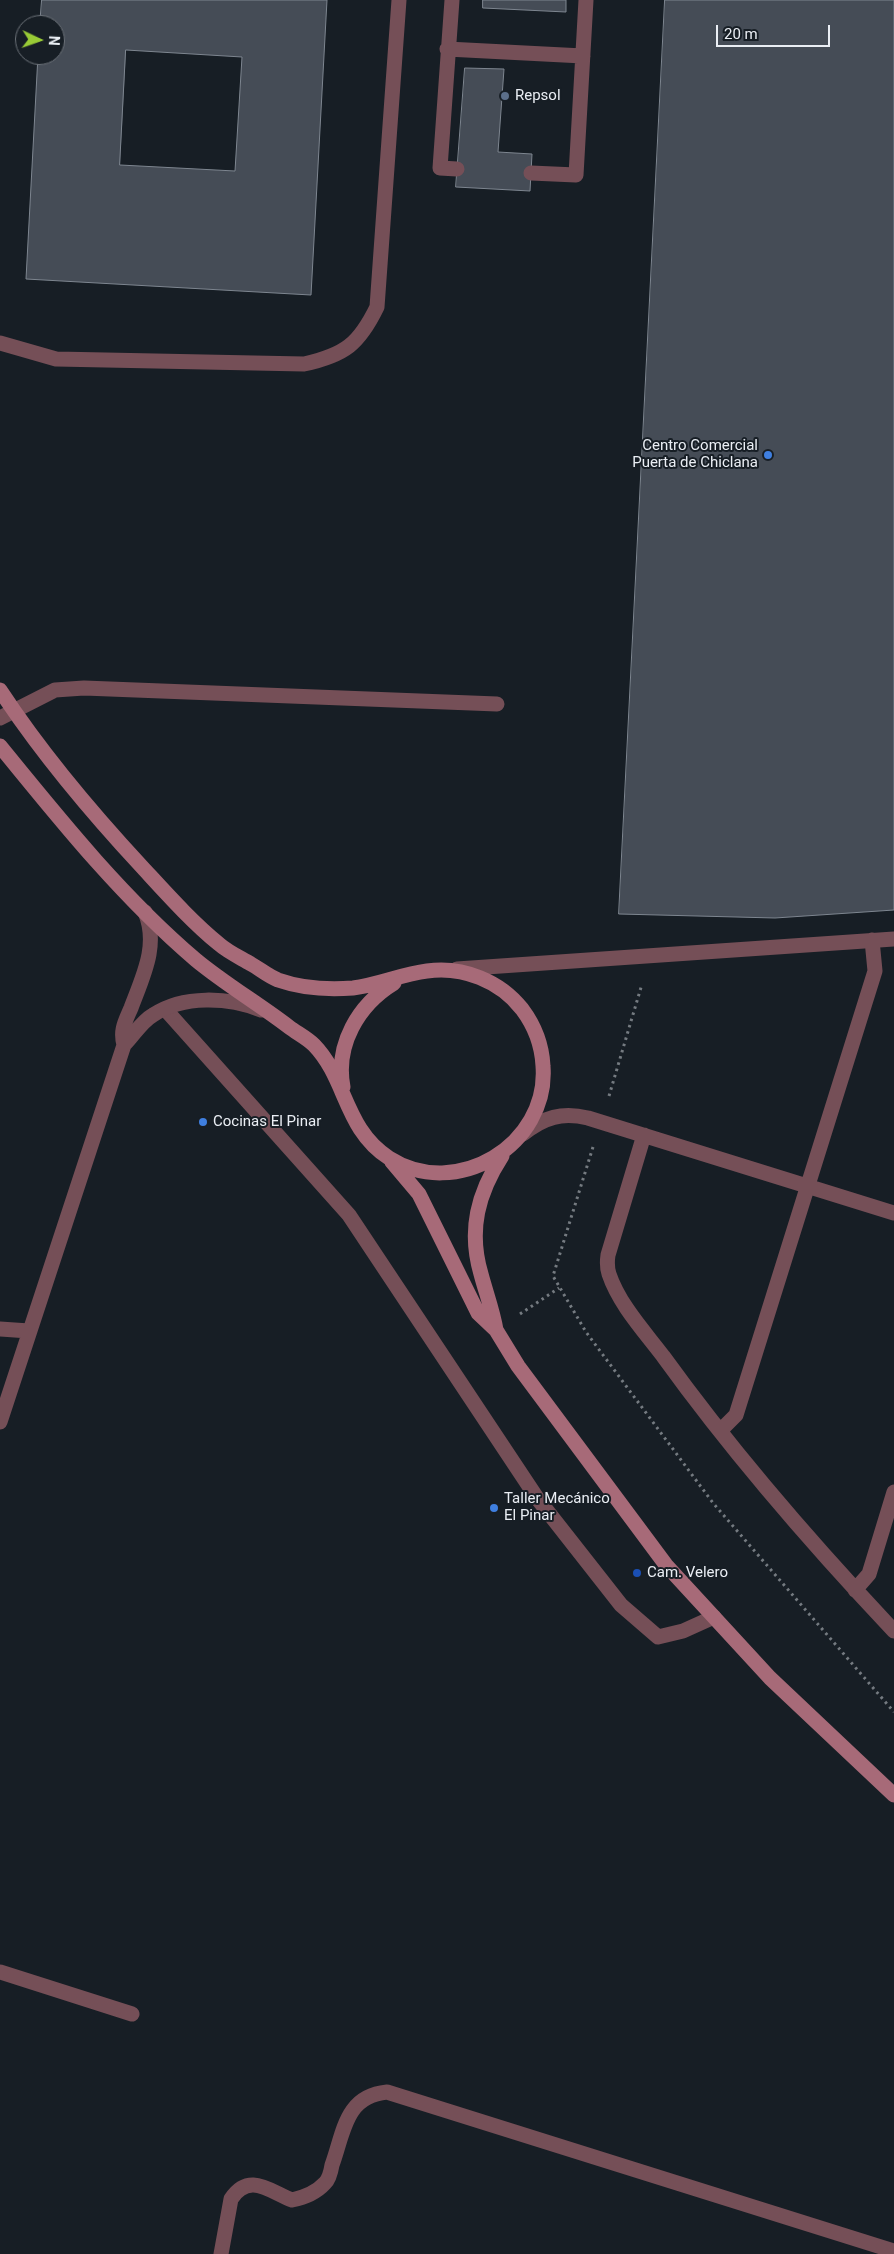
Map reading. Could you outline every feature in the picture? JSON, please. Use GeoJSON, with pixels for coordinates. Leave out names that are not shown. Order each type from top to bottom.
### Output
{"type":"FeatureCollection","features":[{"type":"Feature","properties":{"kind":"street"},"geometry":{"type":"LineString","coordinates":[[0,343],[56,359],[304,364],[328,359],[349,347],[366,329],[377,307],[399,0]]}},
{"type":"Feature","properties":{"kind":"street"},"geometry":{"type":"LineString","coordinates":[[452,0],[447,48],[440,168],[457,169]]}},
{"type":"Feature","properties":{"kind":"street"},"geometry":{"type":"LineString","coordinates":[[531,173],[576,175],[586,0]]}},
{"type":"Feature","properties":{"kind":"street"},"geometry":{"type":"LineString","coordinates":[[447,48],[582,56]]}},
{"type":"Feature","properties":{"kind":"street"},"geometry":{"type":"LineString","coordinates":[[7,714],[55,690],[84,688],[497,704]]}},
{"type":"Feature","properties":{"kind":"street"},"geometry":{"type":"LineString","coordinates":[[0,690],[7,714],[31,736],[91,811],[168,894],[220,946],[276,979],[315,988],[354,988],[425,971],[894,939]]}},
{"type":"Feature","properties":{"kind":"street"},"geometry":{"type":"LineString","coordinates":[[0,746],[58,818],[144,912],[198,961],[314,1046],[332,1072],[355,1124],[370,1143],[389,1158],[411,1169],[435,1173],[460,1172],[483,1165],[504,1152],[536,1124],[552,1116],[571,1114],[894,1213]]}},
{"type":"Feature","properties":{"kind":"street"},"geometry":{"type":"LineString","coordinates":[[124,1045],[121,1033],[146,968],[150,949],[150,924],[144,912]]}},
{"type":"Feature","properties":{"kind":"street"},"geometry":{"type":"LineString","coordinates":[[720,1431],[736,1415],[875,971],[872,940]]}},
{"type":"Feature","properties":{"kind":"street"},"geometry":{"type":"LineString","coordinates":[[449,970],[473,975],[495,985],[515,1000],[530,1020],[539,1042],[544,1066],[542,1090],[534,1114],[522,1135]]}},
{"type":"Feature","properties":{"kind":"street"},"geometry":{"type":"LineString","coordinates":[[345,1101],[341,1077],[343,1052],[350,1029],[363,1008],[381,991],[402,978]]}},
{"type":"Feature","properties":{"kind":"street"},"geometry":{"type":"LineString","coordinates":[[0,1422],[124,1045],[144,1022],[154,1014],[189,1001],[246,1004],[272,1014]]}},
{"type":"Feature","properties":{"kind":"street"},"geometry":{"type":"LineString","coordinates":[[165,1009],[349,1215],[537,1498],[621,1606],[658,1637],[683,1631],[714,1617]]}},
{"type":"Feature","properties":{"kind":"street"},"geometry":{"type":"LineString","coordinates":[[644,1135],[608,1255],[609,1274],[628,1309],[720,1431],[820,1553],[894,1631]]}},
{"type":"Feature","properties":{"kind":"street"},"geometry":{"type":"LineString","coordinates":[[496,1330],[492,1306],[480,1272],[475,1238],[480,1200],[488,1178],[504,1152]]}},
{"type":"Feature","properties":{"kind":"street"},"geometry":{"type":"LineString","coordinates":[[389,1158],[419,1194],[478,1313],[496,1330],[518,1366],[660,1557],[770,1678],[892,1789]]}},
{"type":"Feature","properties":{"kind":"street"},"geometry":{"type":"LineString","coordinates":[[0,1329],[29,1330]]}},
{"type":"Feature","properties":{"kind":"street"},"geometry":{"type":"LineString","coordinates":[[855,1590],[869,1574],[894,1492]]}},
{"type":"Feature","properties":{"kind":"street"},"geometry":{"type":"LineString","coordinates":[[0,1972],[132,2014]]}},
{"type":"Feature","properties":{"kind":"street"},"geometry":{"type":"LineString","coordinates":[[221,2254],[231,2199],[236,2192],[247,2185],[257,2184],[292,2200],[317,2190],[327,2181],[349,2115],[355,2105],[365,2097],[387,2092],[894,2251]]}},
{"type":"Feature","properties":{"kind":"building"},"geometry":{"type":"Polygon","coordinates":[[[42,0],[327,0],[311,295],[26,279],[37,65],[65,65],[65,15],[41,15],[42,0]],[[126,50],[120,165],[235,171],[242,57],[126,50]]]}},
{"type":"Feature","properties":{"kind":"building"},"geometry":{"type":"Polygon","coordinates":[[[483,0],[566,0],[566,12],[483,8],[483,0]]]}},
{"type":"Feature","properties":{"kind":"building","name":"Centro Comercial Puerta de Chiclana"},"geometry":{"type":"Polygon","coordinates":[[[665,0],[894,0],[894,910],[775,918],[619,914],[665,0]]]}},
{"type":"Feature","properties":{"kind":"building"},"geometry":{"type":"Polygon","coordinates":[[[465,68],[504,69],[498,152],[532,154],[530,191],[456,187],[465,68]]]}},
{"type":"Feature","properties":{"kind":"place","name":"Repsol"},"geometry":{"type":"Point","coordinates":[505,96]}},
{"type":"Feature","properties":{"kind":"place","name":"Centro Comercial Puerta de Chiclana"},"geometry":{"type":"Point","coordinates":[768,455]}},
{"type":"Feature","properties":{"kind":"place","name":"Cocinas El Pinar"},"geometry":{"type":"Point","coordinates":[203,1122]}},
{"type":"Feature","properties":{"kind":"place","name":"Taller Mecánico El Pinar"},"geometry":{"type":"Point","coordinates":[494,1508]}},
{"type":"Feature","properties":{"kind":"place","name":"Cam. Velero"},"geometry":{"type":"Point","coordinates":[637,1573]}}]}
